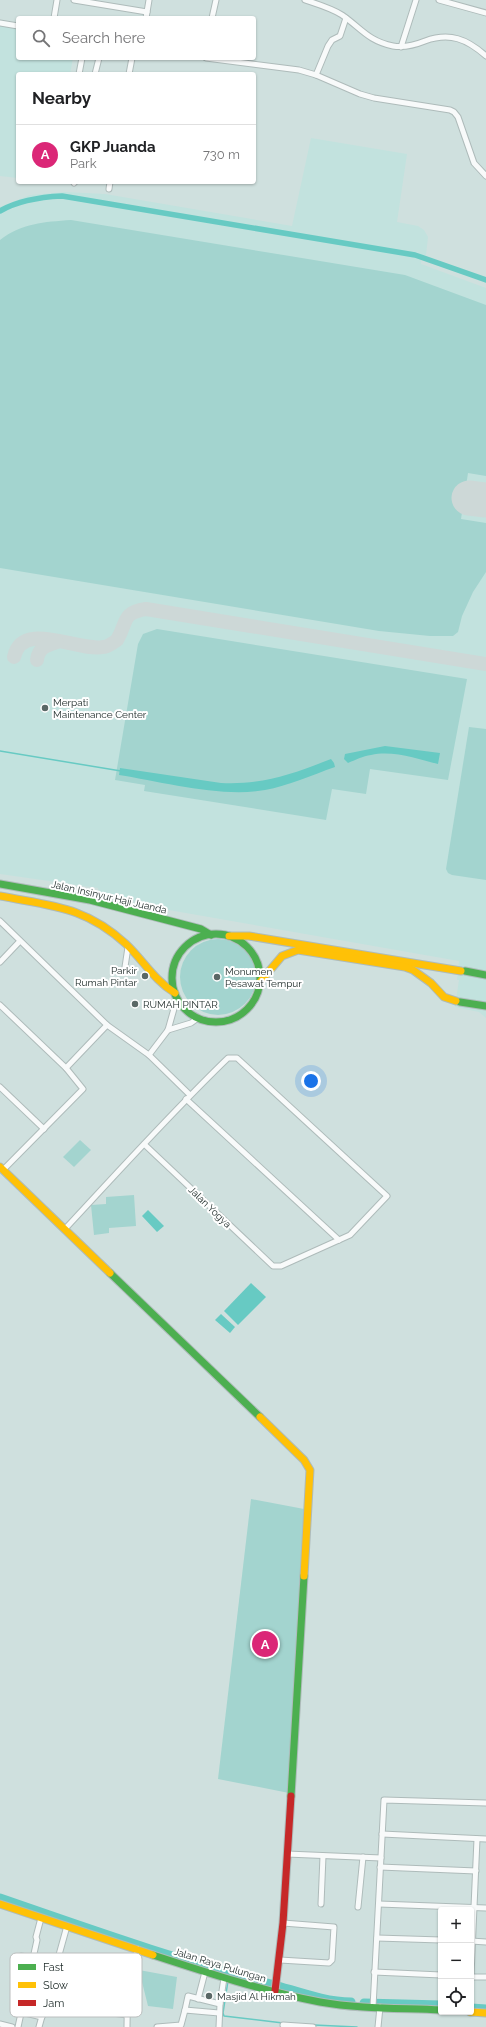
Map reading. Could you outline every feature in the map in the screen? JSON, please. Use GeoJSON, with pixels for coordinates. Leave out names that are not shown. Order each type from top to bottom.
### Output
{"type":"FeatureCollection","features":[{"type":"Feature","properties":{"kind":"main road","name":"Jalan Insinyur Haji Juanda"},"geometry":{"type":"LineString","coordinates":[[0,884],[90,900],[201,929],[212,935]]}},
{"type":"Feature","properties":{"kind":"main road"},"geometry":{"type":"LineString","coordinates":[[0,896],[64,909],[88,916],[128,946],[162,985],[176,995]]}},
{"type":"Feature","properties":{"kind":"main road"},"geometry":{"type":"LineString","coordinates":[[229,936],[246,946],[253,954],[257,962],[260,982],[255,1000],[243,1013],[235,1018],[218,1022],[198,1018],[182,1006],[176,995],[172,973],[179,955],[193,941],[212,935],[249,936],[486,975]]}},
{"type":"Feature","properties":{"kind":"main road"},"geometry":{"type":"LineString","coordinates":[[260,982],[282,956],[298,950],[405,967],[413,970],[431,982],[444,997],[486,1006]]}},
{"type":"Feature","properties":{"kind":"main road"},"geometry":{"type":"LineString","coordinates":[[2,1169],[304,1460],[310,1470],[284,1923],[276,1986]]}},
{"type":"Feature","properties":{"kind":"main road","name":"Jalan Raya Pulungan"},"geometry":{"type":"LineString","coordinates":[[0,1904],[226,1979],[276,1986],[320,2002],[438,2010]]}},
{"type":"Feature","properties":{"kind":"main road"},"geometry":{"type":"LineString","coordinates":[[474,2012],[486,2013]]}},
{"type":"Feature","properties":{"kind":"street"},"geometry":{"type":"LineString","coordinates":[[54,16],[56,0]]}},
{"type":"Feature","properties":{"kind":"street"},"geometry":{"type":"LineString","coordinates":[[74,0],[82,0],[146,15],[149,0]]}},
{"type":"Feature","properties":{"kind":"street"},"geometry":{"type":"LineString","coordinates":[[212,16],[216,0]]}},
{"type":"Feature","properties":{"kind":"street"},"geometry":{"type":"LineString","coordinates":[[305,0],[334,11],[346,18],[367,37],[374,41],[401,47],[411,46],[440,37],[451,36],[465,40],[486,56]]}},
{"type":"Feature","properties":{"kind":"street"},"geometry":{"type":"LineString","coordinates":[[401,47],[416,0]]}},
{"type":"Feature","properties":{"kind":"street"},"geometry":{"type":"LineString","coordinates":[[439,0],[486,13]]}},
{"type":"Feature","properties":{"kind":"street"},"geometry":{"type":"LineString","coordinates":[[316,74],[328,46],[332,40],[340,36],[346,18]]}},
{"type":"Feature","properties":{"kind":"street"},"geometry":{"type":"LineString","coordinates":[[0,23],[16,26]]}},
{"type":"Feature","properties":{"kind":"street"},"geometry":{"type":"LineString","coordinates":[[79,72],[82,60]]}},
{"type":"Feature","properties":{"kind":"street"},"geometry":{"type":"LineString","coordinates":[[96,72],[99,60]]}},
{"type":"Feature","properties":{"kind":"street"},"geometry":{"type":"LineString","coordinates":[[129,72],[132,60]]}},
{"type":"Feature","properties":{"kind":"street"},"geometry":{"type":"LineString","coordinates":[[222,60],[299,70],[316,74],[367,96],[454,112],[460,123],[474,163],[486,176]]}},
{"type":"Feature","properties":{"kind":"street"},"geometry":{"type":"LineString","coordinates":[[108,189],[109,184]]}},
{"type":"Feature","properties":{"kind":"street"},"geometry":{"type":"LineString","coordinates":[[0,921],[107,1025],[149,1055],[188,1097],[339,1240],[350,1235],[387,1197],[386,1193],[237,1058],[228,1058],[188,1097],[65,1229]]}},
{"type":"Feature","properties":{"kind":"street"},"geometry":{"type":"LineString","coordinates":[[0,962],[20,942]]}},
{"type":"Feature","properties":{"kind":"street"},"geometry":{"type":"LineString","coordinates":[[128,946],[128,955],[125,967],[129,971]]}},
{"type":"Feature","properties":{"kind":"street"},"geometry":{"type":"LineString","coordinates":[[149,1055],[168,1030],[176,995]]}},
{"type":"Feature","properties":{"kind":"street"},"geometry":{"type":"LineString","coordinates":[[0,1006],[66,1068],[84,1089],[2,1169]]}},
{"type":"Feature","properties":{"kind":"street"},"geometry":{"type":"LineString","coordinates":[[168,1030],[192,1023],[198,1018]]}},
{"type":"Feature","properties":{"kind":"street"},"geometry":{"type":"LineString","coordinates":[[66,1068],[107,1025]]}},
{"type":"Feature","properties":{"kind":"street"},"geometry":{"type":"LineString","coordinates":[[0,1087],[44,1129]]}},
{"type":"Feature","properties":{"kind":"street","name":"Jalan Yogya"},"geometry":{"type":"LineString","coordinates":[[144,1144],[269,1265],[277,1267],[339,1240]]}},
{"type":"Feature","properties":{"kind":"street"},"geometry":{"type":"LineString","coordinates":[[378,2027],[374,1997],[374,1972],[384,1800],[387,1798],[486,1803]]}},
{"type":"Feature","properties":{"kind":"street"},"geometry":{"type":"LineString","coordinates":[[382,1834],[486,1839]]}},
{"type":"Feature","properties":{"kind":"street"},"geometry":{"type":"LineString","coordinates":[[474,1918],[477,1838]]}},
{"type":"Feature","properties":{"kind":"street"},"geometry":{"type":"LineString","coordinates":[[287,1854],[381,1858]]}},
{"type":"Feature","properties":{"kind":"street"},"geometry":{"type":"LineString","coordinates":[[321,1904],[324,1856]]}},
{"type":"Feature","properties":{"kind":"street"},"geometry":{"type":"LineString","coordinates":[[358,1907],[363,1858]]}},
{"type":"Feature","properties":{"kind":"street"},"geometry":{"type":"LineString","coordinates":[[380,1867],[476,1871]]}},
{"type":"Feature","properties":{"kind":"street"},"geometry":{"type":"LineString","coordinates":[[379,1904],[486,1908]]}},
{"type":"Feature","properties":{"kind":"street"},"geometry":{"type":"LineString","coordinates":[[34,1953],[37,1940],[36,1937],[41,1918]]}},
{"type":"Feature","properties":{"kind":"street"},"geometry":{"type":"LineString","coordinates":[[280,1960],[329,1963],[332,1960],[334,1927],[284,1923]]}},
{"type":"Feature","properties":{"kind":"street"},"geometry":{"type":"LineString","coordinates":[[60,1953],[67,1926]]}},
{"type":"Feature","properties":{"kind":"street"},"geometry":{"type":"LineString","coordinates":[[377,1938],[438,1940]]}},
{"type":"Feature","properties":{"kind":"street"},"geometry":{"type":"LineString","coordinates":[[474,1941],[486,1942]]}},
{"type":"Feature","properties":{"kind":"street"},"geometry":{"type":"LineString","coordinates":[[137,1953],[138,1949]]}},
{"type":"Feature","properties":{"kind":"street"},"geometry":{"type":"LineString","coordinates":[[198,1999],[205,1972]]}},
{"type":"Feature","properties":{"kind":"street"},"geometry":{"type":"LineString","coordinates":[[374,1972],[438,1975]]}},
{"type":"Feature","properties":{"kind":"street"},"geometry":{"type":"LineString","coordinates":[[474,1976],[486,1977]]}},
{"type":"Feature","properties":{"kind":"street"},"geometry":{"type":"LineString","coordinates":[[219,2027],[220,2004],[226,1979]]}},
{"type":"Feature","properties":{"kind":"street"},"geometry":{"type":"LineString","coordinates":[[157,2027],[181,2025],[186,1997],[220,2004]]}},
{"type":"Feature","properties":{"kind":"street"},"geometry":{"type":"LineString","coordinates":[[184,2010],[219,2013]]}},
{"type":"Feature","properties":{"kind":"street"},"geometry":{"type":"LineString","coordinates":[[18,2027],[20,2017]]}},
{"type":"Feature","properties":{"kind":"street"},"geometry":{"type":"LineString","coordinates":[[40,2027],[42,2017]]}},
{"type":"Feature","properties":{"kind":"street"},"geometry":{"type":"LineString","coordinates":[[0,2024],[12,2027]]}},
{"type":"Feature","properties":{"kind":"street"},"geometry":{"type":"LineString","coordinates":[[283,2025],[313,2027]]}},
{"type":"Feature","properties":{"kind":"shaded area"},"geometry":{"type":"Polygon","coordinates":[[[0,25],[16,28],[16,60],[73,60],[70,72],[16,72],[16,178],[0,176],[0,25]]]}},
{"type":"Feature","properties":{"kind":"shaded area"},"geometry":{"type":"Polygon","coordinates":[[[311,138],[407,154],[397,222],[418,226],[424,230],[428,237],[426,255],[422,255],[421,264],[486,288],[486,1018],[479,1012],[455,1007],[459,980],[457,980],[459,961],[163,909],[164,907],[99,893],[98,888],[0,874],[0,207],[30,195],[65,192],[105,194],[292,226],[311,138]]]}},
{"type":"Feature","properties":{"kind":"shaded area"},"geometry":{"type":"Polygon","coordinates":[[[71,220],[405,275],[486,305],[486,476],[468,473],[461,519],[486,523],[486,572],[473,592],[462,616],[458,632],[453,636],[430,636],[379,631],[0,568],[0,240],[8,234],[34,224],[71,220]]]}},
{"type":"Feature","properties":{"kind":"shaded area"},"geometry":{"type":"Polygon","coordinates":[[[157,629],[467,679],[448,780],[370,769],[366,794],[332,789],[326,820],[144,791],[145,785],[115,780],[138,644],[143,634],[157,629]]]}},
{"type":"Feature","properties":{"kind":"shaded area"},"geometry":{"type":"Polygon","coordinates":[[[469,727],[486,729],[486,880],[452,875],[448,873],[446,869],[469,727]]]}},
{"type":"Feature","properties":{"kind":"shaded area"},"geometry":{"type":"Polygon","coordinates":[[[218,939],[233,942],[245,950],[253,962],[256,977],[253,992],[245,1004],[233,1012],[218,1015],[203,1012],[191,1004],[183,992],[180,977],[183,962],[191,950],[203,942],[218,939]]]}},
{"type":"Feature","properties":{"kind":"shaded area"},"geometry":{"type":"Polygon","coordinates":[[[80,1140],[91,1150],[74,1167],[63,1157],[80,1140]]]}},
{"type":"Feature","properties":{"kind":"shaded area"},"geometry":{"type":"Polygon","coordinates":[[[134,1195],[136,1226],[109,1228],[109,1233],[94,1235],[91,1205],[106,1204],[106,1197],[134,1195]]]}},
{"type":"Feature","properties":{"kind":"shaded area"},"geometry":{"type":"Polygon","coordinates":[[[251,1499],[304,1509],[289,1793],[218,1779],[251,1499]]]}},
{"type":"Feature","properties":{"kind":"shaded area"},"geometry":{"type":"Polygon","coordinates":[[[142,1971],[177,1977],[173,2009],[148,2006],[142,1982],[142,1971]]]}},
{"type":"Feature","properties":{"kind":"water"},"geometry":{"type":"Polygon","coordinates":[[[385,746],[440,753],[438,764],[397,754],[379,754],[368,756],[348,763],[344,759],[345,754],[385,746]]]}},
{"type":"Feature","properties":{"kind":"water"},"geometry":{"type":"Polygon","coordinates":[[[331,759],[335,767],[282,786],[248,792],[212,791],[119,775],[120,768],[221,783],[251,782],[290,774],[331,759]]]}},
{"type":"Feature","properties":{"kind":"water"},"geometry":{"type":"Polygon","coordinates":[[[148,1210],[164,1226],[157,1232],[142,1216],[148,1210]]]}},
{"type":"Feature","properties":{"kind":"water"},"geometry":{"type":"Polygon","coordinates":[[[251,1283],[266,1297],[238,1325],[224,1311],[251,1283]]]}},
{"type":"Feature","properties":{"kind":"water"},"geometry":{"type":"Polygon","coordinates":[[[221,1314],[235,1327],[230,1333],[215,1320],[221,1314]]]}},
{"type":"Feature","properties":{"kind":"waterway"},"geometry":{"type":"LineString","coordinates":[[0,211],[15,204],[30,200],[62,196],[415,255],[486,280]]}},
{"type":"Feature","properties":{"kind":"waterway"},"geometry":{"type":"LineString","coordinates":[[0,751],[121,771]]}},
{"type":"Feature","properties":{"kind":"waterway"},"geometry":{"type":"LineString","coordinates":[[0,1898],[202,1965],[321,1998],[341,2002],[351,2002]]}},
{"type":"Feature","properties":{"kind":"waterway"},"geometry":{"type":"LineString","coordinates":[[228,1981],[223,2013],[224,2016],[283,2023]]}},
{"type":"Feature","properties":{"kind":"waterway"},"geometry":{"type":"LineString","coordinates":[[364,2003],[438,2005]]}},
{"type":"Feature","properties":{"kind":"waterway"},"geometry":{"type":"LineString","coordinates":[[474,2008],[486,2009]]}},
{"type":"Feature","properties":{"kind":"waterway"},"geometry":{"type":"LineString","coordinates":[[314,2025],[357,2027]]}},
{"type":"Feature","properties":{"kind":"taxiway"},"geometry":{"type":"LineString","coordinates":[[14,657],[19,646],[28,640],[39,638],[92,647],[103,647],[110,645],[117,640],[126,619],[132,613],[146,609],[486,664]]}},
{"type":"Feature","properties":{"kind":"taxiway"},"geometry":{"type":"LineString","coordinates":[[37,660],[41,650],[57,642]]}},
{"type":"Feature","properties":{"kind":"runway"},"geometry":{"type":"LineString","coordinates":[[469,498],[486,500]]}},
{"type":"Feature","properties":{"kind":"traffic: fast"},"geometry":{"type":"LineString","coordinates":[[0,884],[90,900],[201,929],[211,935]]}},
{"type":"Feature","properties":{"kind":"traffic: fast"},"geometry":{"type":"LineString","coordinates":[[216,934],[233,938],[247,947],[256,961],[260,978],[256,995],[247,1009],[233,1018],[216,1022],[199,1018],[185,1009],[176,995],[172,978],[176,961],[185,947],[199,938],[216,934]]}},
{"type":"Feature","properties":{"kind":"traffic: fast"},"geometry":{"type":"LineString","coordinates":[[465,971],[486,975]]}},
{"type":"Feature","properties":{"kind":"traffic: fast"},"geometry":{"type":"LineString","coordinates":[[460,1002],[486,1006]]}},
{"type":"Feature","properties":{"kind":"traffic: fast"},"geometry":{"type":"LineString","coordinates":[[110,1273],[260,1417]]}},
{"type":"Feature","properties":{"kind":"traffic: fast"},"geometry":{"type":"LineString","coordinates":[[291,1796],[304,1576]]}},
{"type":"Feature","properties":{"kind":"traffic: fast"},"geometry":{"type":"LineString","coordinates":[[153,1955],[215,1975],[299,1998],[365,2007],[438,2010]]}},
{"type":"Feature","properties":{"kind":"traffic: slow"},"geometry":{"type":"LineString","coordinates":[[0,896],[67,910],[96,922],[111,931],[126,944],[155,976],[175,993]]}},
{"type":"Feature","properties":{"kind":"traffic: slow"},"geometry":{"type":"LineString","coordinates":[[229,936],[249,936],[461,971]]}},
{"type":"Feature","properties":{"kind":"traffic: slow"},"geometry":{"type":"LineString","coordinates":[[260,982],[282,956],[298,950],[405,967],[413,970],[431,983],[444,997],[456,1001]]}},
{"type":"Feature","properties":{"kind":"traffic: slow"},"geometry":{"type":"LineString","coordinates":[[0,1167],[110,1273]]}},
{"type":"Feature","properties":{"kind":"traffic: slow"},"geometry":{"type":"LineString","coordinates":[[260,1417],[304,1460],[310,1470],[304,1576]]}},
{"type":"Feature","properties":{"kind":"traffic: slow"},"geometry":{"type":"LineString","coordinates":[[0,1904],[153,1955]]}},
{"type":"Feature","properties":{"kind":"traffic: slow"},"geometry":{"type":"LineString","coordinates":[[474,2012],[486,2013]]}},
{"type":"Feature","properties":{"kind":"traffic: jam"},"geometry":{"type":"LineString","coordinates":[[275,1991],[283,1923],[291,1796]]}},
{"type":"Feature","properties":{"kind":"place","name":"Merpati Maintenance Center"},"geometry":{"type":"Point","coordinates":[45,708]}},
{"type":"Feature","properties":{"kind":"place","name":"Parkir Rumah Pintar"},"geometry":{"type":"Point","coordinates":[145,976]}},
{"type":"Feature","properties":{"kind":"place","name":"Monumen Pesawat Tempur"},"geometry":{"type":"Point","coordinates":[217,977]}},
{"type":"Feature","properties":{"kind":"place","name":"RUMAH PINTAR"},"geometry":{"type":"Point","coordinates":[135,1004]}},
{"type":"Feature","properties":{"kind":"place","name":"GKP Juanda"},"geometry":{"type":"Point","coordinates":[265,1644]}},
{"type":"Feature","properties":{"kind":"place","name":"Masjid Al Hikmah"},"geometry":{"type":"Point","coordinates":[209,1996]}}]}
